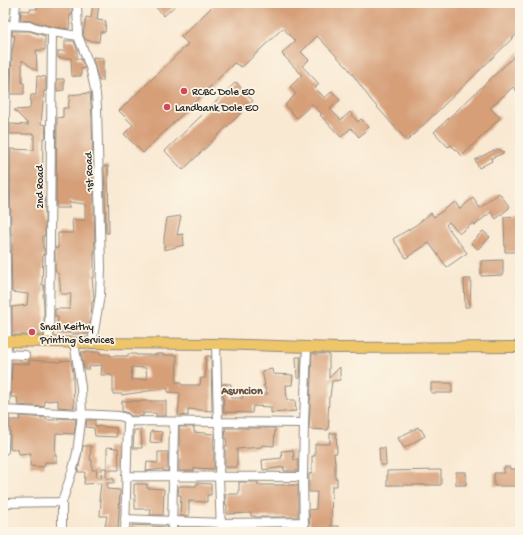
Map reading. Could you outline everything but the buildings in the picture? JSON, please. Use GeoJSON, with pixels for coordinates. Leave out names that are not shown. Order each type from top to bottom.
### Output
{"type":"FeatureCollection","features":[{"type":"Feature","properties":{"kind":"main road"},"geometry":{"type":"LineString","coordinates":[[5,341],[216,344],[338,348],[520,347]]}},
{"type":"Feature","properties":{"kind":"street"},"geometry":{"type":"LineString","coordinates":[[4,450],[5,115],[8,24],[16,3]]}},
{"type":"Feature","properties":{"kind":"street","name":"1st Road"},"geometry":{"type":"LineString","coordinates":[[77,3],[78,36],[90,67],[96,94],[97,108],[101,268],[100,295],[92,343]]}},
{"type":"Feature","properties":{"kind":"street"},"geometry":{"type":"LineString","coordinates":[[8,24],[30,26],[52,32],[78,36]]}},
{"type":"Feature","properties":{"kind":"street","name":"2nd Road"},"geometry":{"type":"LineString","coordinates":[[49,342],[52,32]]}},
{"type":"Feature","properties":{"kind":"street"},"geometry":{"type":"LineString","coordinates":[[62,532],[62,502],[74,469],[82,414],[81,387],[74,342]]}},
{"type":"Feature","properties":{"kind":"street"},"geometry":{"type":"LineString","coordinates":[[216,344],[218,422],[220,433],[219,477],[221,532]]}},
{"type":"Feature","properties":{"kind":"street"},"geometry":{"type":"LineString","coordinates":[[304,532],[303,477],[307,347]]}},
{"type":"Feature","properties":{"kind":"street"},"geometry":{"type":"LineString","coordinates":[[5,354],[25,355]]}},
{"type":"Feature","properties":{"kind":"street"},"geometry":{"type":"LineString","coordinates":[[4,410],[119,416],[126,418],[128,421],[304,423]]}},
{"type":"Feature","properties":{"kind":"street"},"geometry":{"type":"LineString","coordinates":[[125,532],[128,421]]}},
{"type":"Feature","properties":{"kind":"street"},"geometry":{"type":"LineString","coordinates":[[172,532],[174,422]]}},
{"type":"Feature","properties":{"kind":"street"},"geometry":{"type":"LineString","coordinates":[[126,476],[303,477]]}},
{"type":"Feature","properties":{"kind":"street"},"geometry":{"type":"LineString","coordinates":[[3,503],[62,502]]}},
{"type":"Feature","properties":{"kind":"street"},"geometry":{"type":"LineString","coordinates":[[125,519],[221,523],[304,522]]}},
{"type":"Feature","properties":{"kind":"place","name":"RCBC Dole EO"},"geometry":{"type":"Point","coordinates":[184,91]}},
{"type":"Feature","properties":{"kind":"place","name":"Landbank Dole EO"},"geometry":{"type":"Point","coordinates":[167,107]}},
{"type":"Feature","properties":{"kind":"place","name":"Snail Keithy Printing Services"},"geometry":{"type":"Point","coordinates":[32,332]}},
{"type":"Feature","properties":{"kind":"district","name":"Asuncion"},"geometry":{"type":"Point","coordinates":[242,390]}}]}
